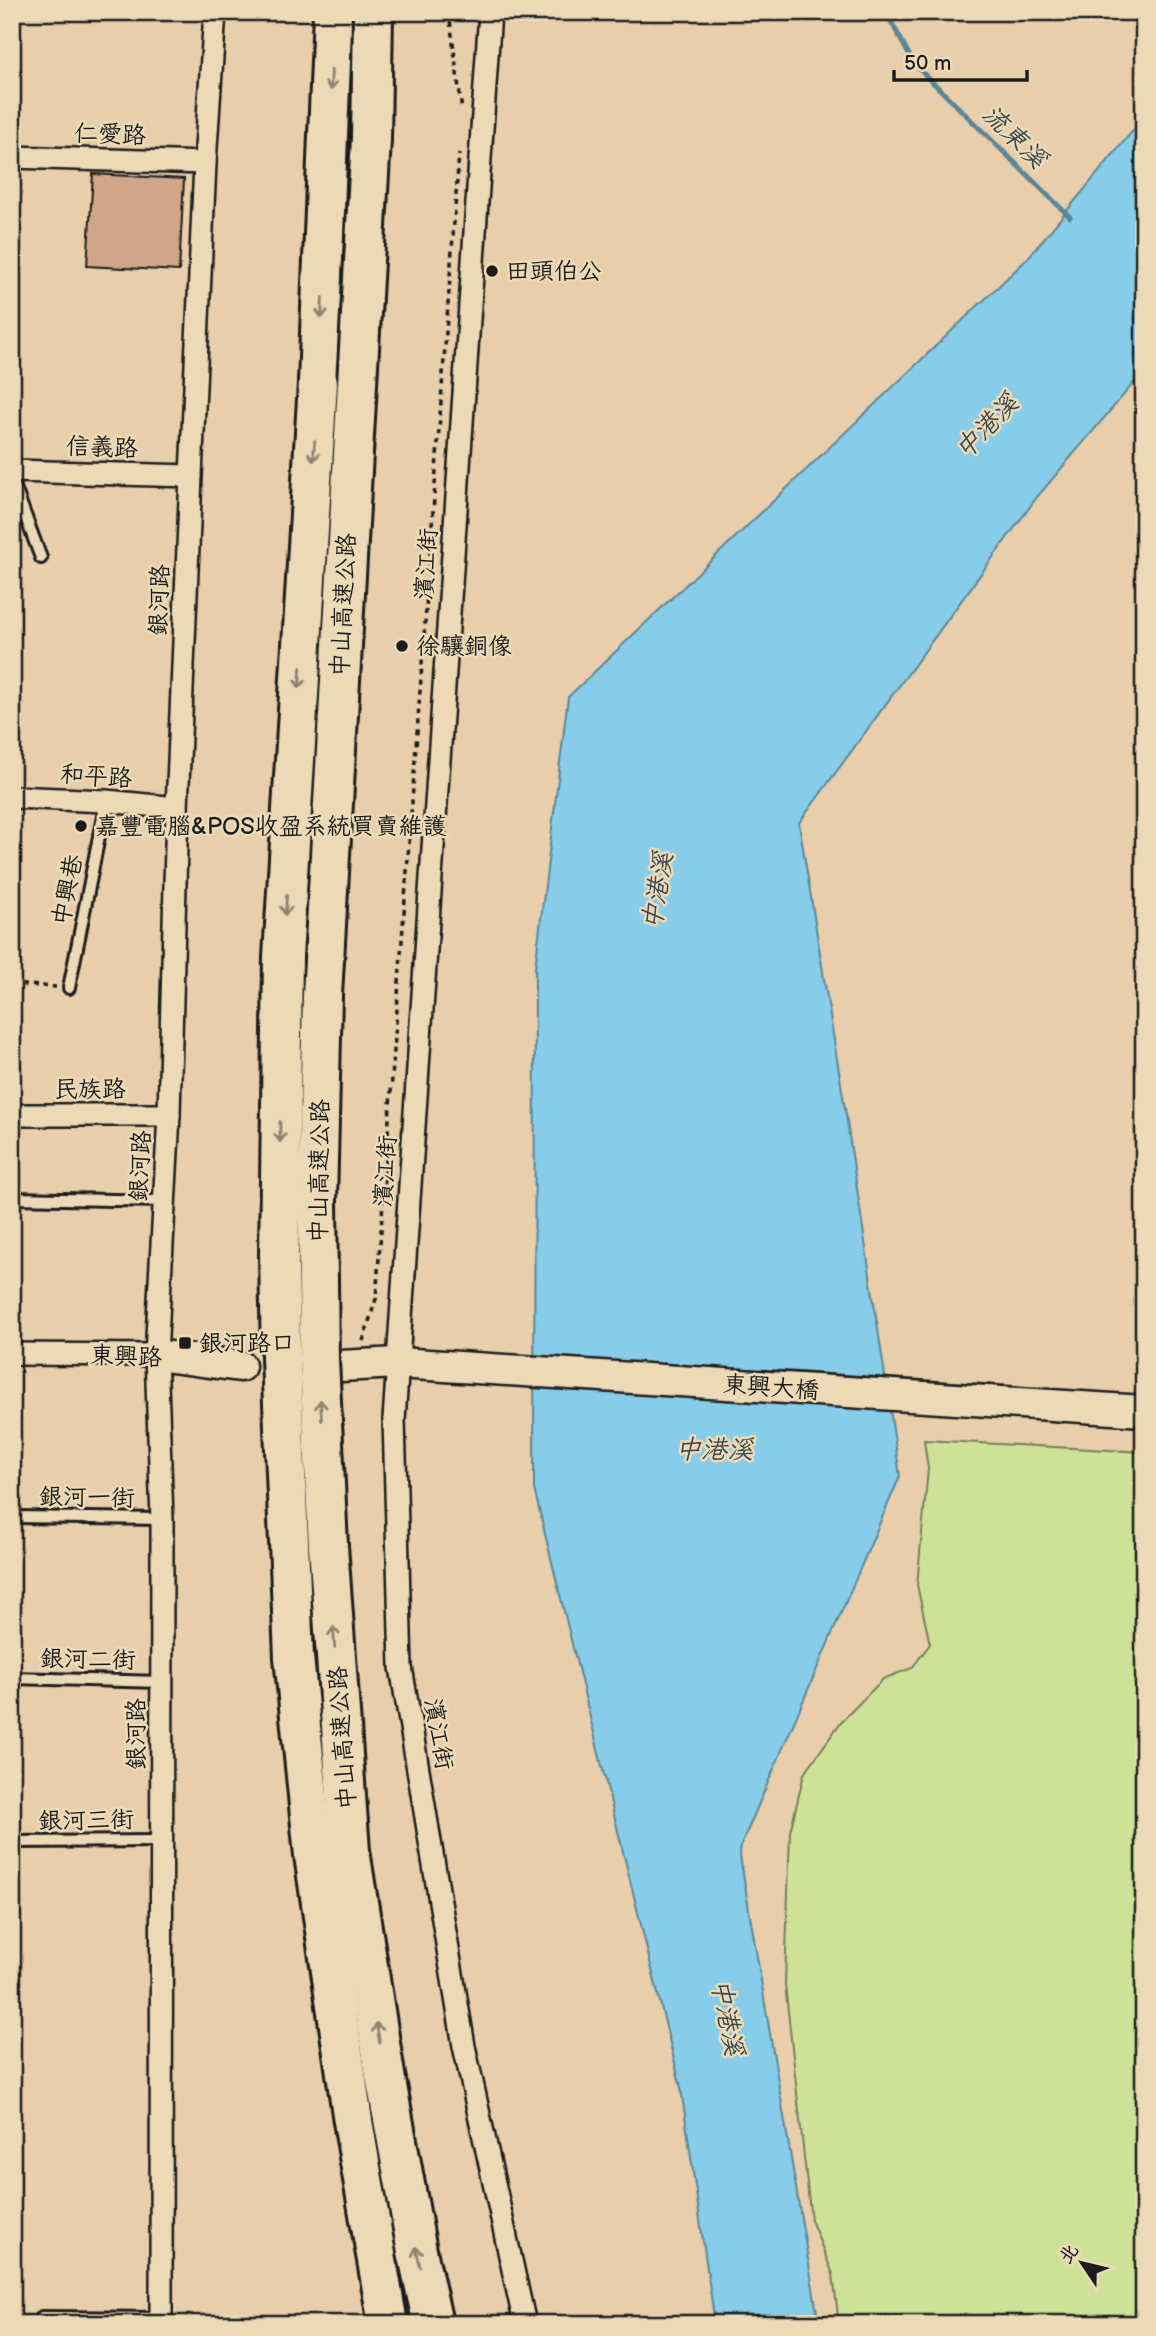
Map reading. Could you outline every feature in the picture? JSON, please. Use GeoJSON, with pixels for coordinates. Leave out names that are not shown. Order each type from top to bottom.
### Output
{"type":"FeatureCollection","features":[{"type":"Feature","properties":{"kind":"highway","name":"中山高速公路"},"geometry":{"type":"LineString","coordinates":[[333,12],[318,383],[283,957],[279,1242],[281,1358],[294,1657],[314,1855],[353,2121],[388,2324]]}},
{"type":"Feature","properties":{"kind":"highway","name":"中山高速公路"},"geometry":{"type":"LineString","coordinates":[[373,12],[371,139],[323,995],[317,1201],[319,1360],[328,1546],[350,1851],[385,2075],[433,2324]]}},
{"type":"Feature","properties":{"kind":"street","name":"銀河路"},"geometry":{"type":"LineString","coordinates":[[161,2321],[162,1519],[156,1355],[169,1115],[177,808],[191,476],[205,163],[215,12]]}},
{"type":"Feature","properties":{"kind":"street","name":"濱江街"},"geometry":{"type":"LineString","coordinates":[[490,12],[394,1420],[401,1667],[464,2046],[525,2324]]}},
{"type":"Feature","properties":{"kind":"street","name":"仁愛路"},"geometry":{"type":"LineString","coordinates":[[12,157],[205,163]]}},
{"type":"Feature","properties":{"kind":"street","name":"信義路"},"geometry":{"type":"LineString","coordinates":[[12,471],[191,476]]}},
{"type":"Feature","properties":{"kind":"street","name":"和平路"},"geometry":{"type":"LineString","coordinates":[[12,797],[177,808]]}},
{"type":"Feature","properties":{"kind":"street","name":"民族路"},"geometry":{"type":"LineString","coordinates":[[12,1115],[169,1115]]}},
{"type":"Feature","properties":{"kind":"street","name":"東興路"},"geometry":{"type":"LineString","coordinates":[[12,1354],[156,1355],[240,1366]]}},
{"type":"Feature","properties":{"kind":"street","name":"東興大橋"},"geometry":{"type":"LineString","coordinates":[[350,1366],[398,1363],[1144,1410]]}},
{"type":"Feature","properties":{"kind":"lane"},"geometry":{"type":"LineString","coordinates":[[12,480],[41,558]]}},
{"type":"Feature","properties":{"kind":"lane","name":"中興巷"},"geometry":{"type":"LineString","coordinates":[[69,988],[106,802]]}},
{"type":"Feature","properties":{"kind":"lane"},"geometry":{"type":"LineString","coordinates":[[12,1198],[164,1201]]}},
{"type":"Feature","properties":{"kind":"lane","name":"銀河一街"},"geometry":{"type":"LineString","coordinates":[[12,1517],[162,1519]]}},
{"type":"Feature","properties":{"kind":"lane","name":"銀河二街"},"geometry":{"type":"LineString","coordinates":[[12,1678],[162,1682]]}},
{"type":"Feature","properties":{"kind":"lane","name":"銀河三街"},"geometry":{"type":"LineString","coordinates":[[12,1842],[161,1841]]}},
{"type":"Feature","properties":{"kind":"lane"},"geometry":{"type":"LineString","coordinates":[[42,2317],[161,2321]]}},
{"type":"Feature","properties":{"kind":"path"},"geometry":{"type":"LineString","coordinates":[[449,12],[463,109],[461,122]]}},
{"type":"Feature","properties":{"kind":"path"},"geometry":{"type":"LineString","coordinates":[[350,1366],[363,1341],[376,1299],[460,148]]}},
{"type":"Feature","properties":{"kind":"path"},"geometry":{"type":"LineString","coordinates":[[12,905],[20,869]]}},
{"type":"Feature","properties":{"kind":"path"},"geometry":{"type":"LineString","coordinates":[[12,984],[69,988]]}},
{"type":"Feature","properties":{"kind":"green space"},"geometry":{"type":"Polygon","coordinates":[[[924,1440],[1144,1452],[1144,2324],[839,2324],[833,2274],[811,2220],[785,1984],[790,1832],[804,1774],[841,1722],[883,1679],[912,1668],[930,1644],[917,1585],[928,1469],[924,1440]]]}},
{"type":"Feature","properties":{"kind":"water","name":"中港溪"},"geometry":{"type":"Polygon","coordinates":[[[1144,117],[1144,371],[1037,497],[799,823],[900,1476],[739,1850],[819,2324],[715,2324],[681,2088],[534,1489],[535,968],[568,697],[1027,259],[1144,117]]]}},
{"type":"Feature","properties":{"kind":"building"},"geometry":{"type":"Polygon","coordinates":[[[93,174],[184,179],[179,271],[87,266],[93,174]]]}},
{"type":"Feature","properties":{"kind":"waterway","name":"流東溪"},"geometry":{"type":"LineString","coordinates":[[886,12],[914,64],[1070,217]]}},
{"type":"Feature","properties":{"kind":"place","name":"田頭伯公"},"geometry":{"type":"Point","coordinates":[492,271]}},
{"type":"Feature","properties":{"kind":"place","name":"徐驤銅像"},"geometry":{"type":"Point","coordinates":[402,646]}},
{"type":"Feature","properties":{"kind":"place","name":"嘉豐電腦&POS收盈系統買賣維護"},"geometry":{"type":"Point","coordinates":[81,826]}},
{"type":"Feature","properties":{"kind":"place","name":"銀河路口"},"geometry":{"type":"Point","coordinates":[185,1343]}}]}
